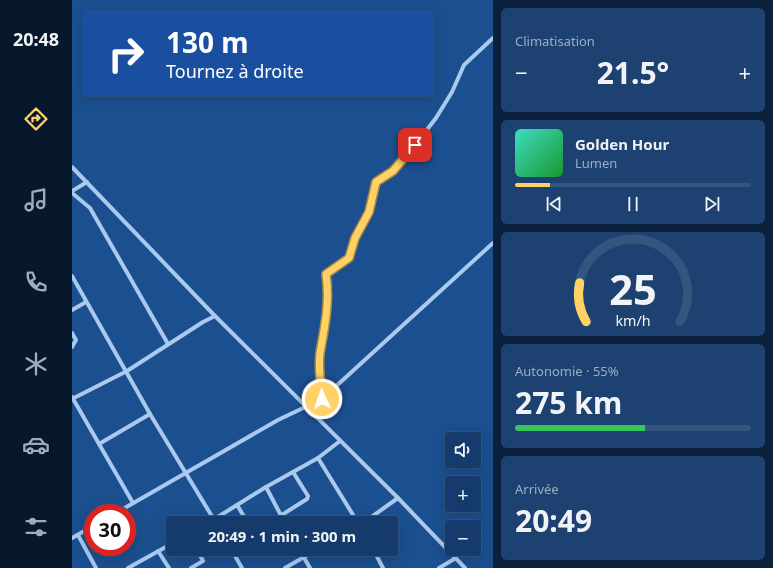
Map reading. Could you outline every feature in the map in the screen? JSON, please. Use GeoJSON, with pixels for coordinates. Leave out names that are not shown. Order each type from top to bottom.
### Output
{"type":"FeatureCollection","features":[{"type":"Feature","properties":{"kind":"street"},"geometry":{"type":"LineString","coordinates":[[322,399],[319,367],[327,313],[328,290],[326,274],[349,258],[355,238],[369,212],[376,182],[393,171],[409,153],[436,118],[452,92],[464,65],[493,38]]}},
{"type":"Feature","properties":{"kind":"street"},"geometry":{"type":"LineString","coordinates":[[72,166],[215,316],[398,498],[466,568]]}},
{"type":"Feature","properties":{"kind":"street"},"geometry":{"type":"LineString","coordinates":[[87,182],[72,192],[90,208],[168,344]]}},
{"type":"Feature","properties":{"kind":"street"},"geometry":{"type":"LineString","coordinates":[[215,316],[203,322],[127,371],[72,398],[132,503],[278,420],[322,399],[493,243]]}},
{"type":"Feature","properties":{"kind":"street"},"geometry":{"type":"LineString","coordinates":[[72,276],[150,414],[212,516]]}},
{"type":"Feature","properties":{"kind":"street"},"geometry":{"type":"LineString","coordinates":[[72,310],[86,302]]}},
{"type":"Feature","properties":{"kind":"street"},"geometry":{"type":"LineString","coordinates":[[72,333],[76,340],[72,346]]}},
{"type":"Feature","properties":{"kind":"street"},"geometry":{"type":"LineString","coordinates":[[99,444],[150,414]]}},
{"type":"Feature","properties":{"kind":"street"},"geometry":{"type":"LineString","coordinates":[[222,516],[266,487],[318,458],[340,442]]}},
{"type":"Feature","properties":{"kind":"street"},"geometry":{"type":"LineString","coordinates":[[318,458],[354,516]]}},
{"type":"Feature","properties":{"kind":"street"},"geometry":{"type":"LineString","coordinates":[[266,487],[281,516],[306,501],[308,496],[292,472]]}},
{"type":"Feature","properties":{"kind":"street"},"geometry":{"type":"LineString","coordinates":[[373,516],[398,498]]}},
{"type":"Feature","properties":{"kind":"street"},"geometry":{"type":"LineString","coordinates":[[237,505],[244,516]]}},
{"type":"Feature","properties":{"kind":"street"},"geometry":{"type":"LineString","coordinates":[[72,538],[84,531]]}},
{"type":"Feature","properties":{"kind":"street"},"geometry":{"type":"LineString","coordinates":[[78,535],[96,568]]}},
{"type":"Feature","properties":{"kind":"street"},"geometry":{"type":"LineString","coordinates":[[129,568],[166,546]]}},
{"type":"Feature","properties":{"kind":"street"},"geometry":{"type":"LineString","coordinates":[[158,551],[169,568]]}},
{"type":"Feature","properties":{"kind":"street"},"geometry":{"type":"LineString","coordinates":[[191,568],[203,561],[200,556]]}},
{"type":"Feature","properties":{"kind":"street"},"geometry":{"type":"LineString","coordinates":[[235,556],[242,568]]}},
{"type":"Feature","properties":{"kind":"street"},"geometry":{"type":"LineString","coordinates":[[377,556],[383,568]]}},
{"type":"Feature","properties":{"kind":"street"},"geometry":{"type":"LineString","coordinates":[[285,568],[304,557],[310,568]]}},
{"type":"Feature","properties":{"kind":"street"},"geometry":{"type":"LineString","coordinates":[[439,568],[456,558]]}},
{"type":"Feature","properties":{"kind":"route"},"geometry":{"type":"LineString","coordinates":[[322,399],[319,367],[327,313],[328,290],[326,274],[349,258],[355,238],[369,212],[376,182],[393,171],[415,145]]}}]}
